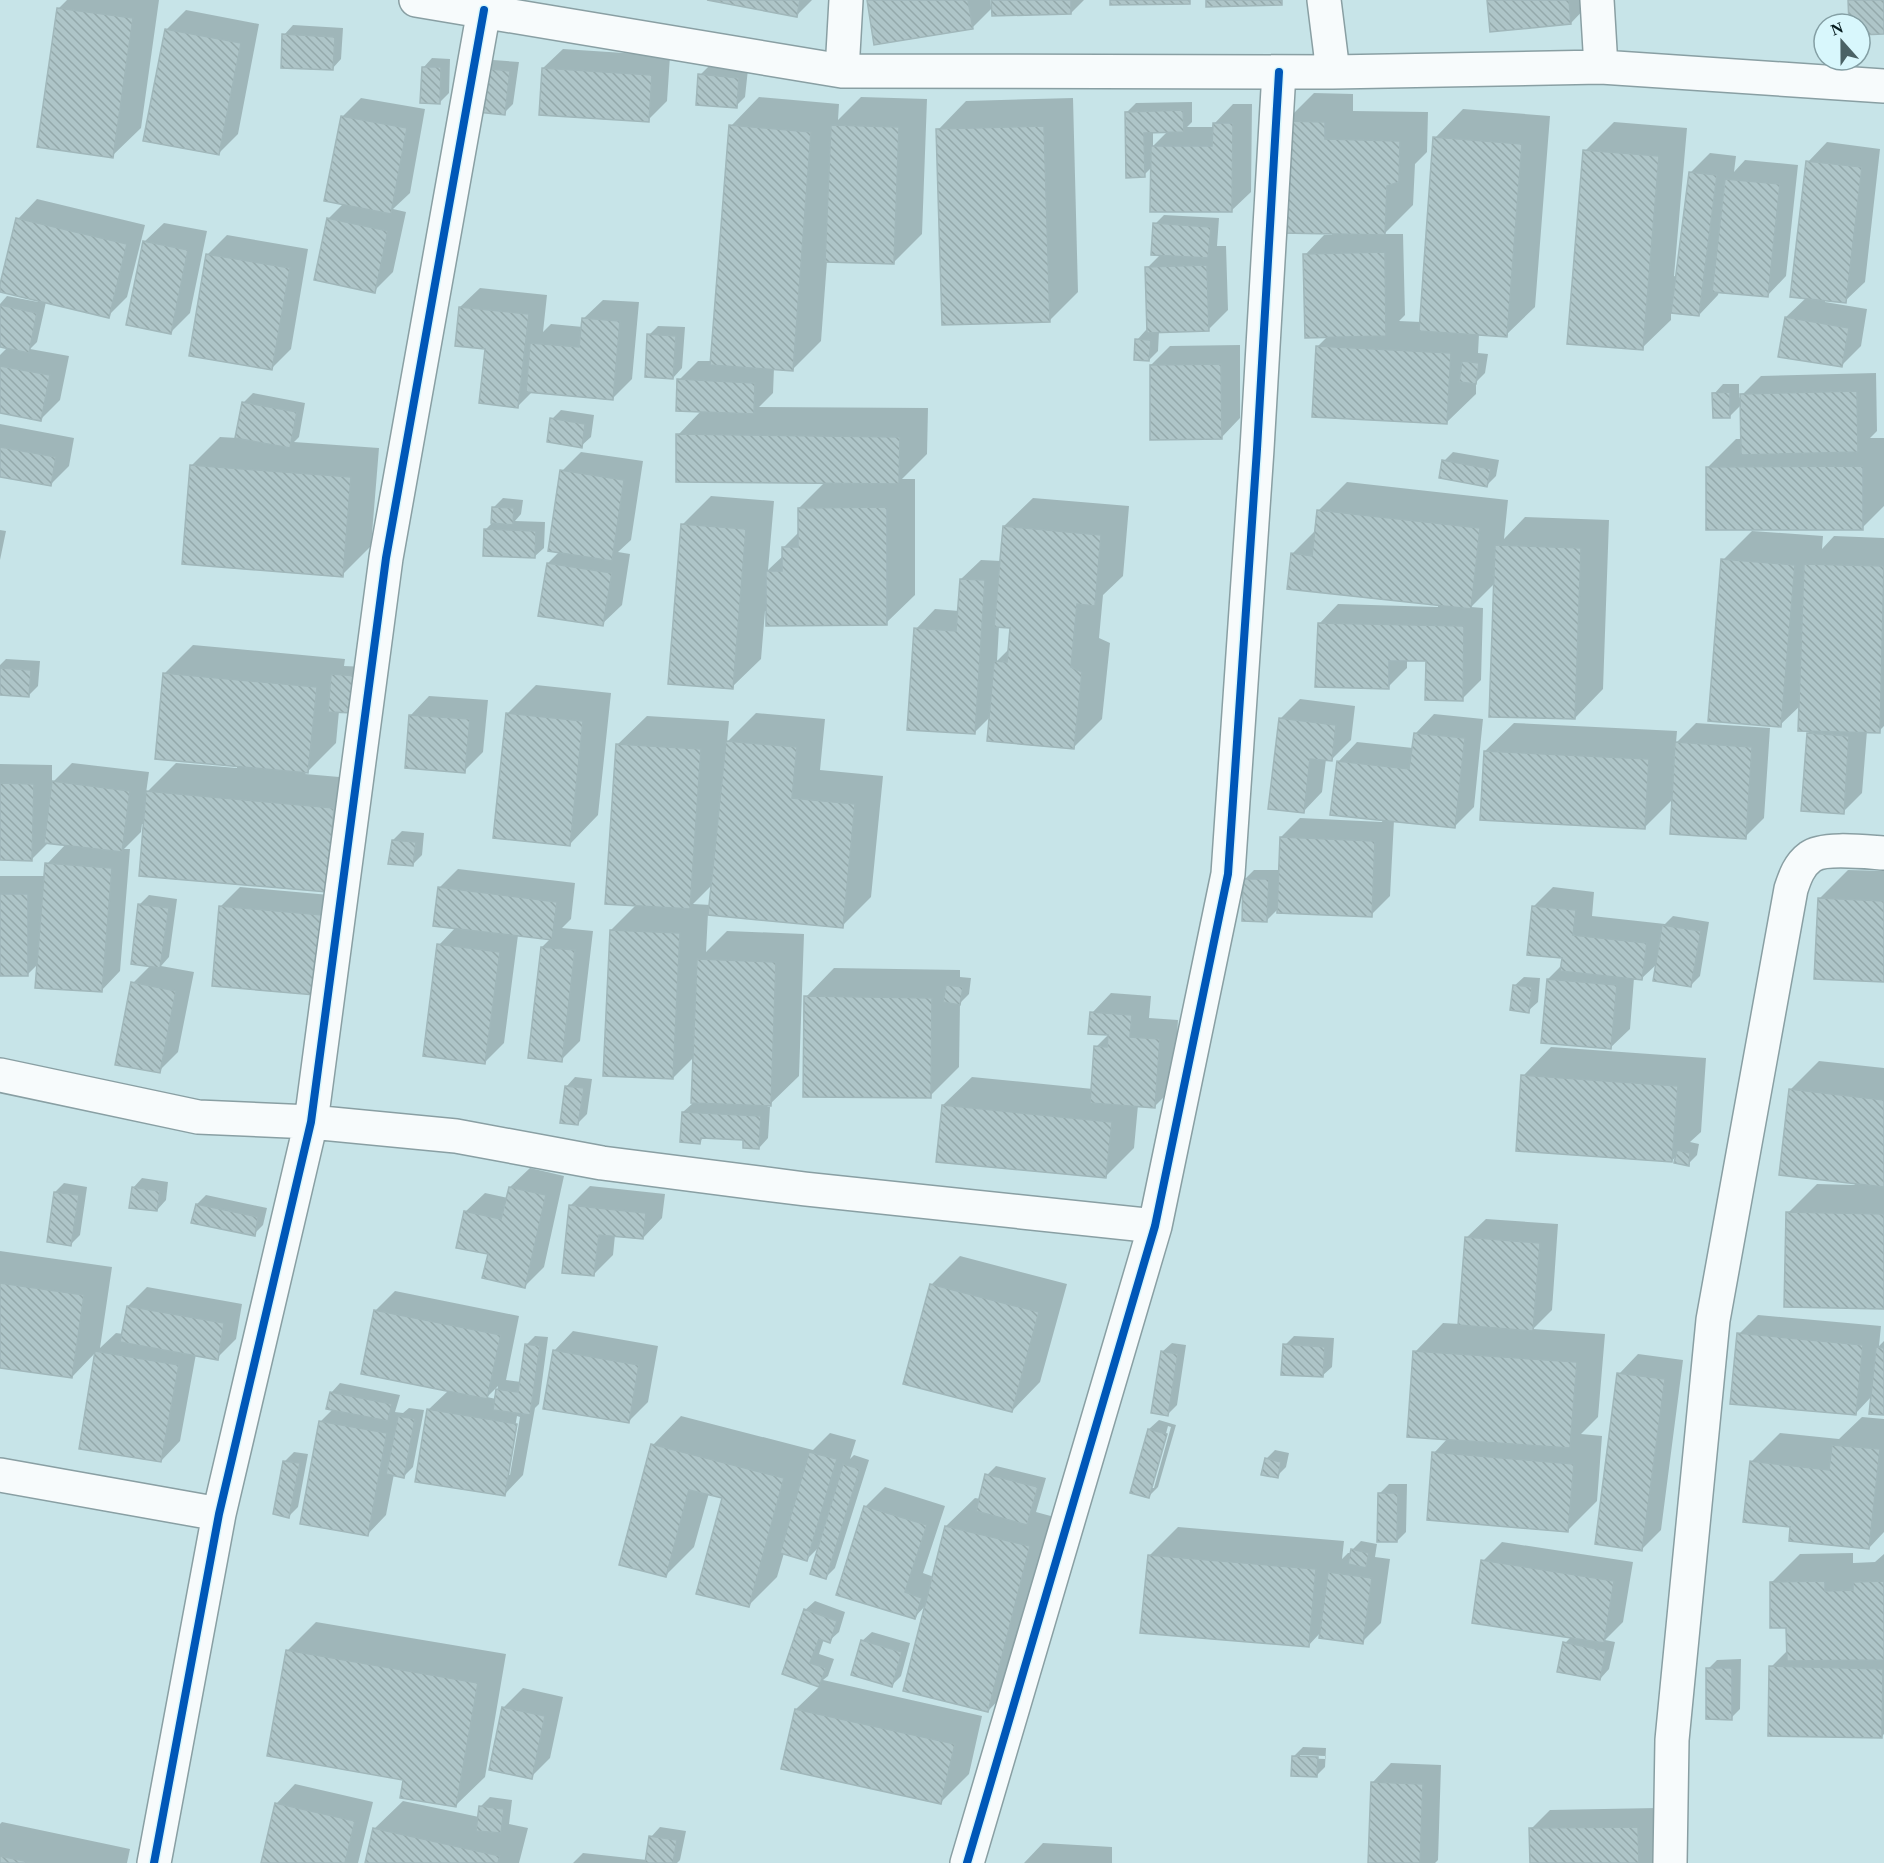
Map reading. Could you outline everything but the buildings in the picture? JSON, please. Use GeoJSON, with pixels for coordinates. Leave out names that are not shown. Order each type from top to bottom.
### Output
{"type":"FeatureCollection","features":[{"type":"Feature","properties":{"kind":"street"},"geometry":{"type":"LineString","coordinates":[[416,0],[842,71],[1333,72],[1601,67],[1884,86]]}},
{"type":"Feature","properties":{"kind":"street"},"geometry":{"type":"LineString","coordinates":[[842,71],[846,0]]}},
{"type":"Feature","properties":{"kind":"street"},"geometry":{"type":"LineString","coordinates":[[1324,0],[1333,72]]}},
{"type":"Feature","properties":{"kind":"street"},"geometry":{"type":"LineString","coordinates":[[1597,0],[1601,67]]}},
{"type":"Feature","properties":{"kind":"street"},"geometry":{"type":"LineString","coordinates":[[154,1863],[219,1514],[311,1122],[386,558],[484,10]]}},
{"type":"Feature","properties":{"kind":"street"},"geometry":{"type":"LineString","coordinates":[[967,1863],[1155,1226],[1228,874],[1258,437],[1279,72]]}},
{"type":"Feature","properties":{"kind":"street"},"geometry":{"type":"LineString","coordinates":[[1670,1863],[1672,1740],[1713,1320],[1791,889],[1798,870],[1812,856],[1849,850],[1884,853]]}},
{"type":"Feature","properties":{"kind":"street"},"geometry":{"type":"LineString","coordinates":[[0,1075],[198,1117],[311,1122],[456,1136],[602,1163],[794,1188],[1155,1226]]}},
{"type":"Feature","properties":{"kind":"street"},"geometry":{"type":"LineString","coordinates":[[0,1475],[219,1514]]}},
{"type":"Feature","properties":{"kind":"cycle path"},"geometry":{"type":"LineString","coordinates":[[154,1863],[219,1514],[311,1122],[386,558],[484,10]]}},
{"type":"Feature","properties":{"kind":"cycle path"},"geometry":{"type":"LineString","coordinates":[[967,1863],[1155,1226],[1228,874],[1257,449],[1279,72]]}}]}
